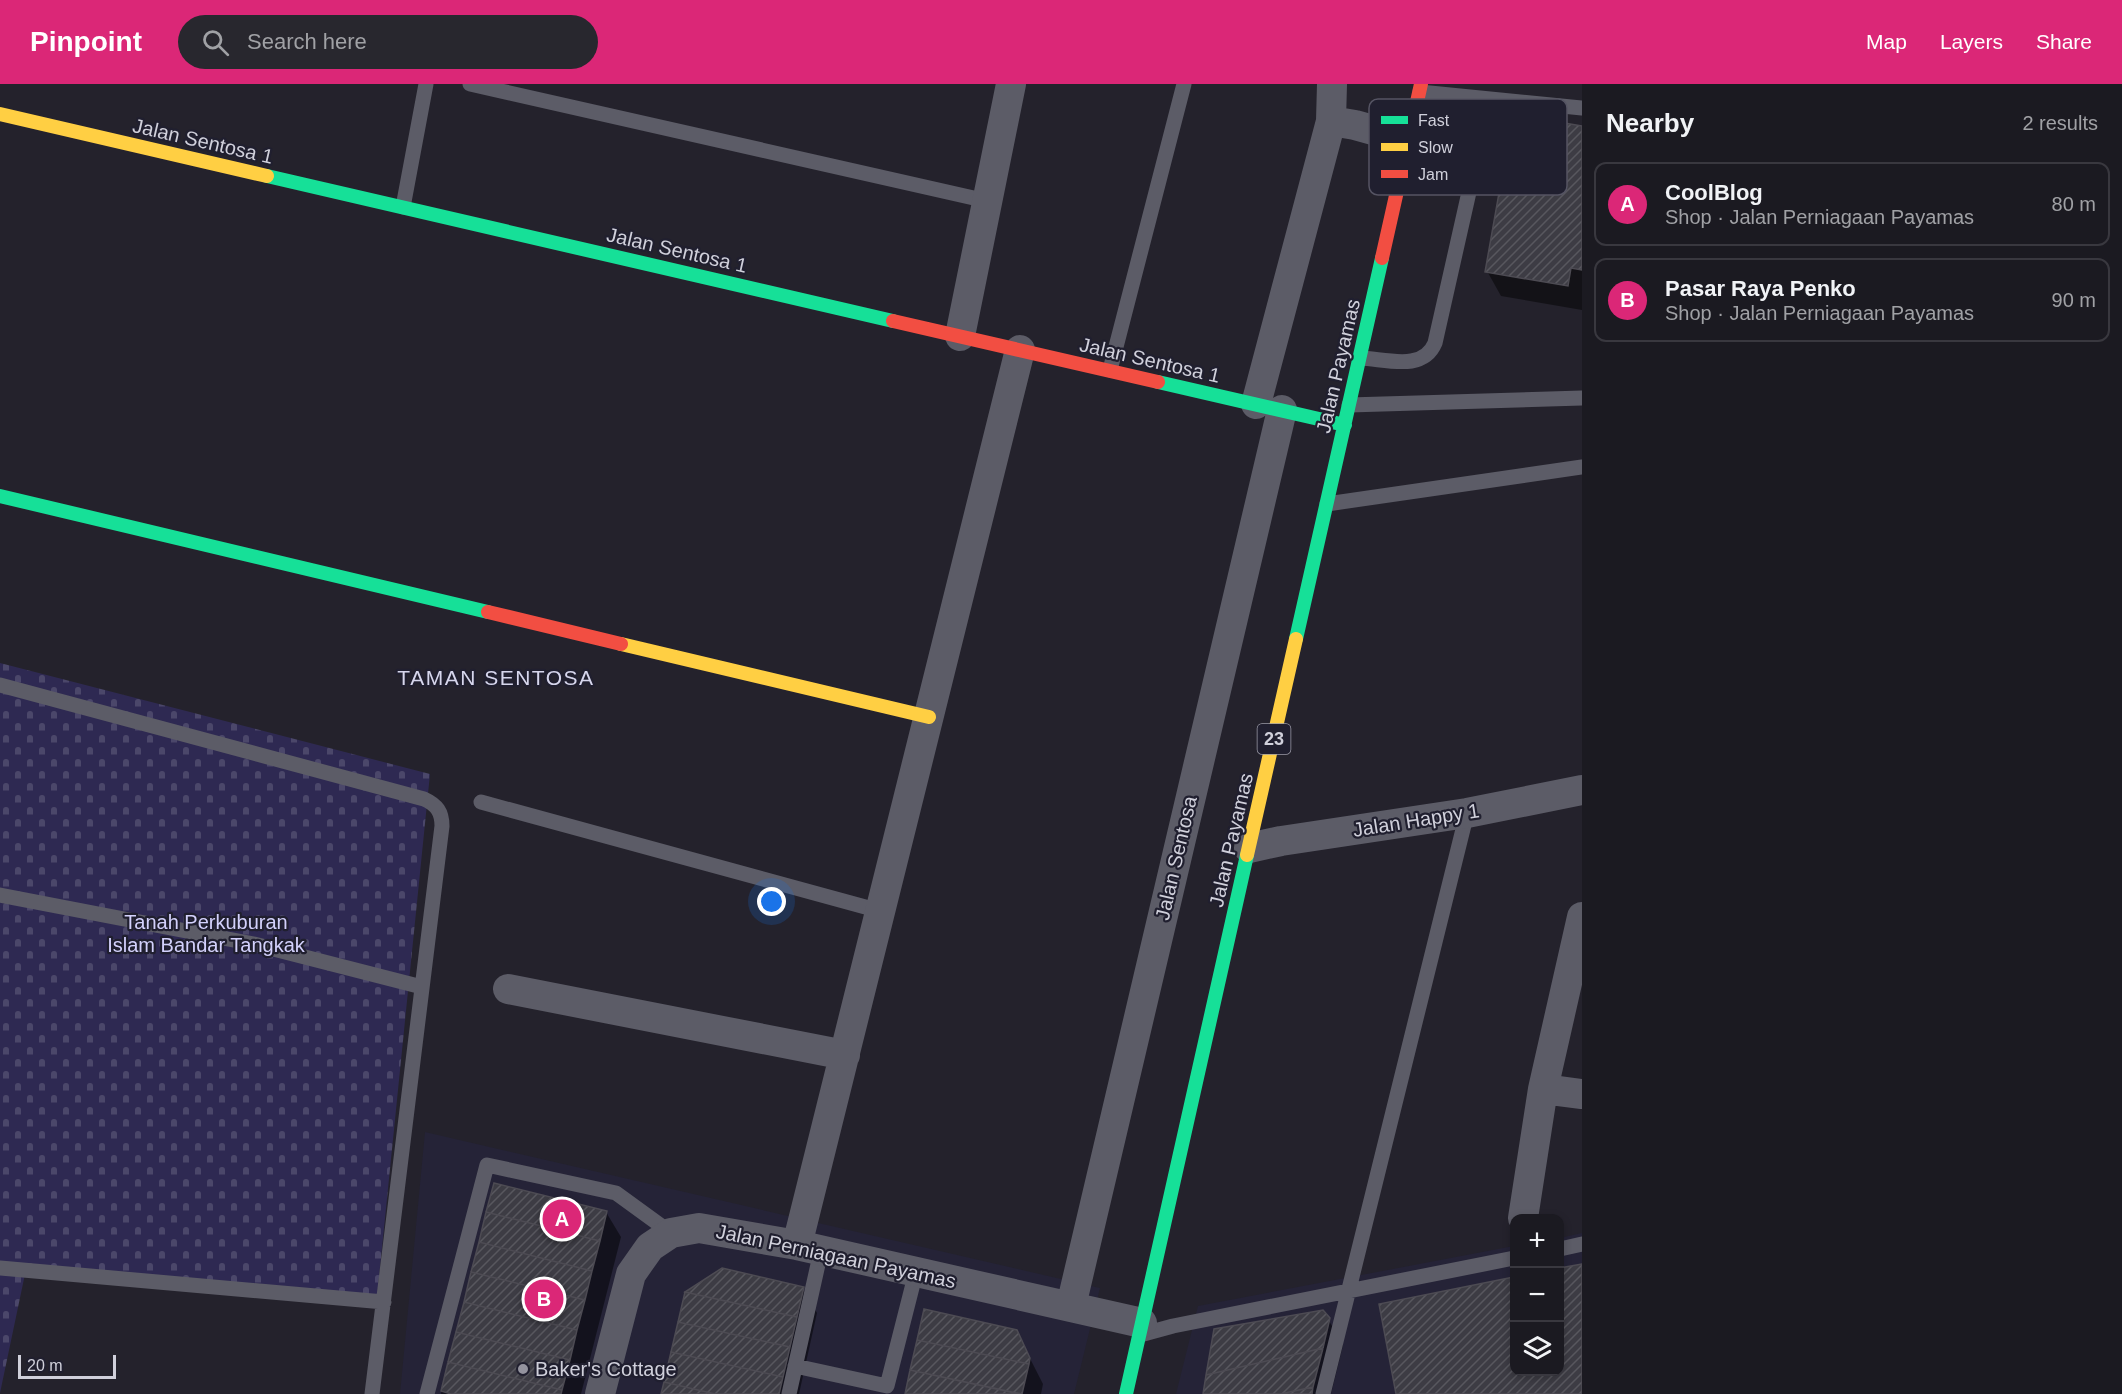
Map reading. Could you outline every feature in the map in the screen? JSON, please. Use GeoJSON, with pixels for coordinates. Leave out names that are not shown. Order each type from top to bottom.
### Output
{"type":"FeatureCollection","features":[{"type":"Feature","properties":{"kind":"main road","name":"Jalan Sentosa 1"},"geometry":{"type":"LineString","coordinates":[[0,114],[1345,425]]}},
{"type":"Feature","properties":{"kind":"main road","name":"Jalan Payamas"},"geometry":{"type":"LineString","coordinates":[[1126,1394],[1397,195]]}},
{"type":"Feature","properties":{"kind":"main road"},"geometry":{"type":"LineString","coordinates":[[0,496],[929,717]]}},
{"type":"Feature","properties":{"kind":"street"},"geometry":{"type":"LineString","coordinates":[[960,336],[1011,84]]}},
{"type":"Feature","properties":{"kind":"street","name":"Jalan Sentosa"},"geometry":{"type":"LineString","coordinates":[[1071,1306],[1331,121],[1332,84]]}},
{"type":"Feature","properties":{"kind":"street"},"geometry":{"type":"LineString","coordinates":[[1331,121],[1345,122],[1369,129]]}},
{"type":"Feature","properties":{"kind":"street"},"geometry":{"type":"LineString","coordinates":[[809,1248],[845,1055],[1020,350]]}},
{"type":"Feature","properties":{"kind":"street","name":"Jalan Happy 1"},"geometry":{"type":"LineString","coordinates":[[1249,848],[1281,841],[1467,813],[1582,789]]}},
{"type":"Feature","properties":{"kind":"street"},"geometry":{"type":"LineString","coordinates":[[1524,1214],[1544,1089],[1578,949],[1582,918]]}},
{"type":"Feature","properties":{"kind":"street"},"geometry":{"type":"LineString","coordinates":[[508,989],[845,1055]]}},
{"type":"Feature","properties":{"kind":"street"},"geometry":{"type":"LineString","coordinates":[[1544,1089],[1582,1094]]}},
{"type":"Feature","properties":{"kind":"street","name":"Jalan Perniagaan Payamas"},"geometry":{"type":"LineString","coordinates":[[600,1394],[632,1274],[650,1247],[671,1233],[699,1228],[809,1248],[1071,1306],[1141,1329]]}},
{"type":"Feature","properties":{"kind":"lane"},"geometry":{"type":"LineString","coordinates":[[404,207],[426,84]]}},
{"type":"Feature","properties":{"kind":"lane"},"geometry":{"type":"LineString","coordinates":[[470,84],[987,201]]}},
{"type":"Feature","properties":{"kind":"lane"},"geometry":{"type":"LineString","coordinates":[[1110,370],[1184,84]]}},
{"type":"Feature","properties":{"kind":"lane"},"geometry":{"type":"LineString","coordinates":[[1420,88],[1490,99]]}},
{"type":"Feature","properties":{"kind":"lane"},"geometry":{"type":"LineString","coordinates":[[1567,107],[1582,108]]}},
{"type":"Feature","properties":{"kind":"lane"},"geometry":{"type":"LineString","coordinates":[[1360,358],[1409,362],[1426,357],[1432,351],[1468,195]]}},
{"type":"Feature","properties":{"kind":"lane"},"geometry":{"type":"LineString","coordinates":[[1349,405],[1582,398]]}},
{"type":"Feature","properties":{"kind":"lane"},"geometry":{"type":"LineString","coordinates":[[1327,504],[1582,467]]}},
{"type":"Feature","properties":{"kind":"lane"},"geometry":{"type":"LineString","coordinates":[[0,685],[432,803],[442,817],[372,1394]]}},
{"type":"Feature","properties":{"kind":"lane"},"geometry":{"type":"LineString","coordinates":[[481,802],[880,911]]}},
{"type":"Feature","properties":{"kind":"lane"},"geometry":{"type":"LineString","coordinates":[[1323,1394],[1467,813]]}},
{"type":"Feature","properties":{"kind":"lane"},"geometry":{"type":"LineString","coordinates":[[0,895],[254,944],[422,987]]}},
{"type":"Feature","properties":{"kind":"lane"},"geometry":{"type":"LineString","coordinates":[[427,1394],[487,1165],[616,1193],[671,1233]]}},
{"type":"Feature","properties":{"kind":"lane"},"geometry":{"type":"LineString","coordinates":[[1564,1248],[1582,1244]]}},
{"type":"Feature","properties":{"kind":"lane"},"geometry":{"type":"LineString","coordinates":[[789,1394],[795,1366],[809,1248]]}},
{"type":"Feature","properties":{"kind":"lane"},"geometry":{"type":"LineString","coordinates":[[1141,1329],[1173,1326],[1510,1259]]}},
{"type":"Feature","properties":{"kind":"lane"},"geometry":{"type":"LineString","coordinates":[[0,1268],[384,1302]]}},
{"type":"Feature","properties":{"kind":"lane"},"geometry":{"type":"LineString","coordinates":[[795,1366],[887,1386],[916,1272]]}},
{"type":"Feature","properties":{"kind":"shaded area"},"geometry":{"type":"Polygon","coordinates":[[[425,1132],[1100,1288],[1074,1394],[400,1394],[425,1132]]]}},
{"type":"Feature","properties":{"kind":"shaded area"},"geometry":{"type":"Polygon","coordinates":[[[1582,1233],[1582,1394],[1176,1394],[1198,1306],[1510,1247],[1510,1376],[1564,1376],[1564,1237],[1582,1233]]]}},
{"type":"Feature","properties":{"kind":"green space","name":"Tanah Perkuburan Islam Bandar Tangkak"},"geometry":{"type":"Polygon","coordinates":[[[0,663],[430,774],[376,1307],[25,1274],[0,1393],[0,663]]]}},
{"type":"Feature","properties":{"kind":"building"},"geometry":{"type":"Polygon","coordinates":[[[1567,123],[1582,126],[1582,270],[1571,268],[1568,286],[1485,272],[1499,195],[1567,195],[1567,123]]]}},
{"type":"Feature","properties":{"kind":"building"},"geometry":{"type":"Polygon","coordinates":[[[494,1183],[607,1211],[600,1241],[486,1212],[494,1183]]]}},
{"type":"Feature","properties":{"kind":"building"},"geometry":{"type":"Polygon","coordinates":[[[486,1212],[600,1241],[592,1271],[479,1242],[486,1212]]]}},
{"type":"Feature","properties":{"kind":"building"},"geometry":{"type":"Polygon","coordinates":[[[479,1242],[592,1271],[585,1300],[471,1272],[479,1242]]]}},
{"type":"Feature","properties":{"kind":"building"},"geometry":{"type":"Polygon","coordinates":[[[1582,1264],[1582,1394],[1396,1394],[1379,1304],[1510,1278],[1510,1376],[1564,1376],[1564,1267],[1582,1264]]]}},
{"type":"Feature","properties":{"kind":"building"},"geometry":{"type":"Polygon","coordinates":[[[722,1268],[804,1287],[797,1317],[685,1292],[722,1268]]]}},
{"type":"Feature","properties":{"kind":"building"},"geometry":{"type":"Polygon","coordinates":[[[471,1272],[585,1300],[577,1330],[464,1302],[471,1272]]]}},
{"type":"Feature","properties":{"kind":"building"},"geometry":{"type":"Polygon","coordinates":[[[685,1292],[797,1317],[790,1347],[678,1322],[685,1292]]]}},
{"type":"Feature","properties":{"kind":"building"},"geometry":{"type":"Polygon","coordinates":[[[464,1302],[577,1330],[570,1360],[456,1332],[464,1302]]]}},
{"type":"Feature","properties":{"kind":"building"},"geometry":{"type":"Polygon","coordinates":[[[924,1309],[1017,1330],[1030,1358],[1029,1364],[917,1340],[924,1309]]]}},
{"type":"Feature","properties":{"kind":"building"},"geometry":{"type":"Polygon","coordinates":[[[1323,1310],[1330,1318],[1323,1348],[1206,1375],[1214,1329],[1323,1310]]]}},
{"type":"Feature","properties":{"kind":"building"},"geometry":{"type":"Polygon","coordinates":[[[678,1322],[790,1347],[783,1377],[671,1352],[678,1322]]]}},
{"type":"Feature","properties":{"kind":"building"},"geometry":{"type":"Polygon","coordinates":[[[456,1332],[570,1360],[562,1390],[448,1362],[456,1332]]]}},
{"type":"Feature","properties":{"kind":"building"},"geometry":{"type":"Polygon","coordinates":[[[917,1340],[1029,1364],[1022,1394],[910,1370],[917,1340]]]}},
{"type":"Feature","properties":{"kind":"building"},"geometry":{"type":"Polygon","coordinates":[[[1323,1348],[1313,1387],[1280,1394],[1203,1394],[1206,1375],[1323,1348]]]}},
{"type":"Feature","properties":{"kind":"building"},"geometry":{"type":"Polygon","coordinates":[[[671,1352],[783,1377],[779,1394],[715,1394],[664,1382],[671,1352]]]}},
{"type":"Feature","properties":{"kind":"building"},"geometry":{"type":"Polygon","coordinates":[[[448,1362],[562,1390],[561,1394],[451,1394],[441,1391],[448,1362]]]}},
{"type":"Feature","properties":{"kind":"building"},"geometry":{"type":"Polygon","coordinates":[[[910,1370],[1019,1394],[905,1394],[910,1370]]]}},
{"type":"Feature","properties":{"kind":"building"},"geometry":{"type":"Polygon","coordinates":[[[664,1382],[715,1394],[661,1394],[664,1382]]]}},
{"type":"Feature","properties":{"kind":"building"},"geometry":{"type":"Polygon","coordinates":[[[1313,1387],[1312,1394],[1280,1394],[1313,1387]]]}},
{"type":"Feature","properties":{"kind":"traffic: fast"},"geometry":{"type":"LineString","coordinates":[[267,176],[893,321]]}},
{"type":"Feature","properties":{"kind":"traffic: fast"},"geometry":{"type":"LineString","coordinates":[[1296,639],[1382,258]]}},
{"type":"Feature","properties":{"kind":"traffic: fast"},"geometry":{"type":"LineString","coordinates":[[1158,382],[1345,425]]}},
{"type":"Feature","properties":{"kind":"traffic: fast"},"geometry":{"type":"LineString","coordinates":[[0,496],[488,612]]}},
{"type":"Feature","properties":{"kind":"traffic: fast"},"geometry":{"type":"LineString","coordinates":[[1126,1394],[1247,855]]}},
{"type":"Feature","properties":{"kind":"traffic: slow"},"geometry":{"type":"LineString","coordinates":[[0,114],[267,176]]}},
{"type":"Feature","properties":{"kind":"traffic: slow"},"geometry":{"type":"LineString","coordinates":[[1247,855],[1296,639]]}},
{"type":"Feature","properties":{"kind":"traffic: slow"},"geometry":{"type":"LineString","coordinates":[[621,644],[929,717]]}},
{"type":"Feature","properties":{"kind":"traffic: jam"},"geometry":{"type":"LineString","coordinates":[[1418,99],[1421,84]]}},
{"type":"Feature","properties":{"kind":"traffic: jam"},"geometry":{"type":"LineString","coordinates":[[1382,258],[1396,195]]}},
{"type":"Feature","properties":{"kind":"traffic: jam"},"geometry":{"type":"LineString","coordinates":[[893,321],[1158,382]]}},
{"type":"Feature","properties":{"kind":"traffic: jam"},"geometry":{"type":"LineString","coordinates":[[488,612],[621,644]]}},
{"type":"Feature","properties":{"kind":"place","name":"CoolBlog"},"geometry":{"type":"Point","coordinates":[562,1219]}},
{"type":"Feature","properties":{"kind":"place","name":"Pasar Raya Penko"},"geometry":{"type":"Point","coordinates":[544,1299]}},
{"type":"Feature","properties":{"kind":"place","name":"Baker's Cottage"},"geometry":{"type":"Point","coordinates":[523,1369]}},
{"type":"Feature","properties":{"kind":"district","name":"TAMAN SENTOSA"},"geometry":{"type":"Point","coordinates":[496,677]}}]}
